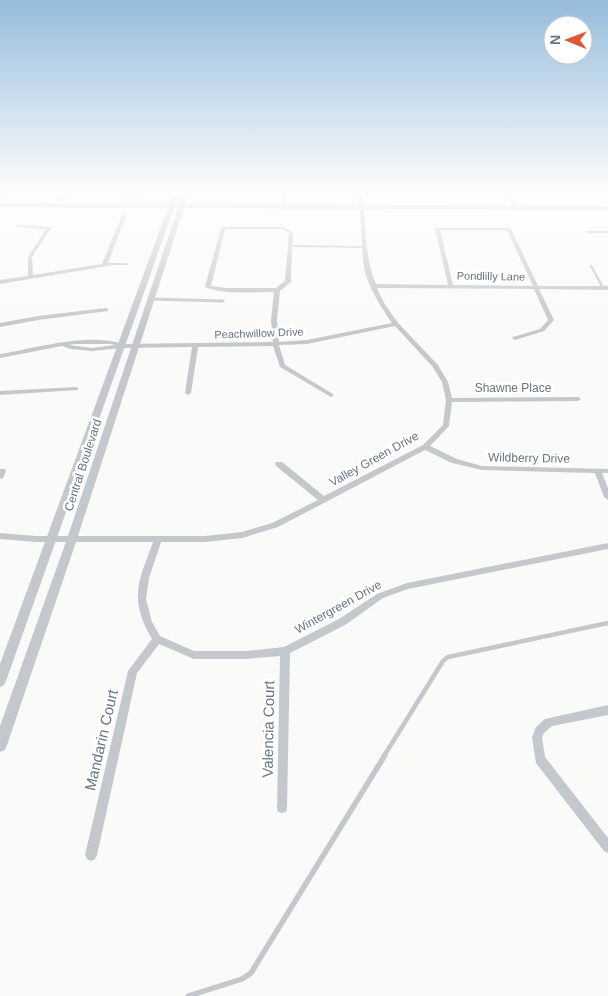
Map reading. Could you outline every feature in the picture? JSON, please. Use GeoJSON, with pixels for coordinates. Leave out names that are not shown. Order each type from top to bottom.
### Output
{"type":"FeatureCollection","features":[{"type":"Feature","properties":{"kind":"street"},"geometry":{"type":"LineString","coordinates":[[31,277],[30,257],[43,236]]}},
{"type":"Feature","properties":{"kind":"street"},"geometry":{"type":"LineString","coordinates":[[104,266],[116,236]]}},
{"type":"Feature","properties":{"kind":"street","name":"Central Boulevard"},"geometry":{"type":"LineString","coordinates":[[0,681],[122,346],[164,236]]}},
{"type":"Feature","properties":{"kind":"street","name":"Central Boulevard"},"geometry":{"type":"LineString","coordinates":[[0,745],[72,539],[150,300],[168,236]]}},
{"type":"Feature","properties":{"kind":"street"},"geometry":{"type":"LineString","coordinates":[[220,236],[208,287],[226,290],[277,290],[288,282],[291,236]]}},
{"type":"Feature","properties":{"kind":"street","name":"Valley Green Drive"},"geometry":{"type":"LineString","coordinates":[[0,536],[53,539],[158,538],[205,540],[242,535],[274,525],[424,446],[446,426],[449,400],[445,382],[435,365],[396,324],[381,303],[368,274],[363,236]]}},
{"type":"Feature","properties":{"kind":"street"},"geometry":{"type":"LineString","coordinates":[[439,236],[451,286]]}},
{"type":"Feature","properties":{"kind":"street"},"geometry":{"type":"LineString","coordinates":[[512,236],[551,320],[542,330],[515,338]]}},
{"type":"Feature","properties":{"kind":"street"},"geometry":{"type":"LineString","coordinates":[[290,246],[364,247]]}},
{"type":"Feature","properties":{"kind":"street"},"geometry":{"type":"LineString","coordinates":[[0,282],[126,264]]}},
{"type":"Feature","properties":{"kind":"street","name":"Pondlilly Lane"},"geometry":{"type":"LineString","coordinates":[[373,286],[606,288]]}},
{"type":"Feature","properties":{"kind":"street"},"geometry":{"type":"LineString","coordinates":[[277,290],[274,312],[274,344],[282,366],[331,395]]}},
{"type":"Feature","properties":{"kind":"street"},"geometry":{"type":"LineString","coordinates":[[0,325],[38,318],[106,310]]}},
{"type":"Feature","properties":{"kind":"street","name":"Peachwillow Drive"},"geometry":{"type":"LineString","coordinates":[[0,356],[64,346],[108,349],[122,346],[195,346],[307,342],[396,324]]}},
{"type":"Feature","properties":{"kind":"street"},"geometry":{"type":"LineString","coordinates":[[188,393],[195,346]]}},
{"type":"Feature","properties":{"kind":"street"},"geometry":{"type":"LineString","coordinates":[[0,393],[76,389]]}},
{"type":"Feature","properties":{"kind":"street","name":"Shawne Place"},"geometry":{"type":"LineString","coordinates":[[449,400],[578,399]]}},
{"type":"Feature","properties":{"kind":"street","name":"Wildberry Drive"},"geometry":{"type":"LineString","coordinates":[[424,446],[455,461],[482,468],[608,471]]}},
{"type":"Feature","properties":{"kind":"street"},"geometry":{"type":"LineString","coordinates":[[279,464],[323,500]]}},
{"type":"Feature","properties":{"kind":"street"},"geometry":{"type":"LineString","coordinates":[[597,470],[608,497]]}},
{"type":"Feature","properties":{"kind":"street"},"geometry":{"type":"LineString","coordinates":[[157,639],[148,623],[142,599],[145,578],[158,538]]}},
{"type":"Feature","properties":{"kind":"street","name":"Wintergreen Drive"},"geometry":{"type":"LineString","coordinates":[[157,639],[194,655],[246,655],[285,651],[342,622],[380,596],[407,586],[608,546]]}},
{"type":"Feature","properties":{"kind":"street","name":"Mandarin Court"},"geometry":{"type":"LineString","coordinates":[[91,855],[133,671],[157,639]]}},
{"type":"Feature","properties":{"kind":"street","name":"Valencia Court"},"geometry":{"type":"LineString","coordinates":[[282,808],[285,651]]}},
{"type":"Feature","properties":{"kind":"street"},"geometry":{"type":"LineString","coordinates":[[608,710],[549,722],[540,730],[537,737],[540,759],[608,847]]}},
{"type":"Feature","properties":{"kind":"lane"},"geometry":{"type":"LineString","coordinates":[[592,266],[606,288]]}},
{"type":"Feature","properties":{"kind":"lane"},"geometry":{"type":"LineString","coordinates":[[150,300],[223,300]]}},
{"type":"Feature","properties":{"kind":"lane"},"geometry":{"type":"LineString","coordinates":[[188,996],[242,979],[251,973],[438,669],[448,657],[608,624]]}}]}
